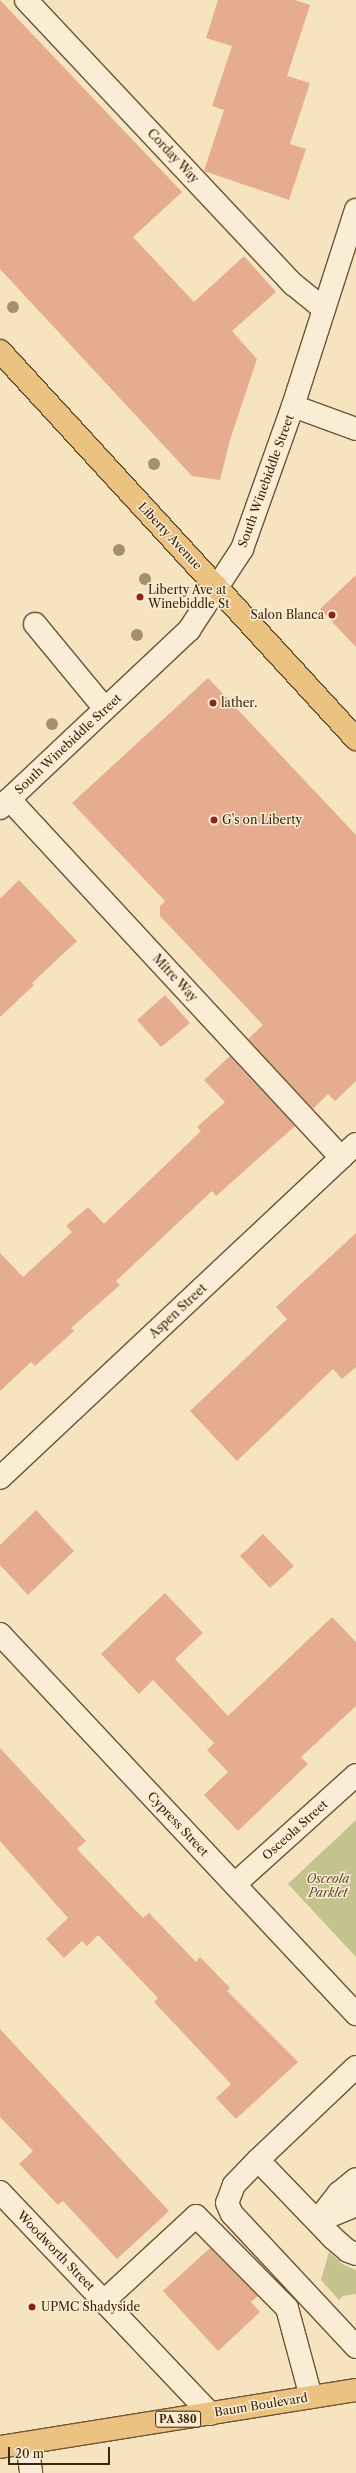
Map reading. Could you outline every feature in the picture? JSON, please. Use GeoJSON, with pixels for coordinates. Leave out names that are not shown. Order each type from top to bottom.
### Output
{"type":"FeatureCollection","features":[{"type":"Feature","properties":{"kind":"main road","name":"Liberty Avenue"},"geometry":{"type":"LineString","coordinates":[[0,351],[218,587],[356,740]]}},
{"type":"Feature","properties":{"kind":"main road","name":"Baum Boulevard"},"geometry":{"type":"LineString","coordinates":[[0,2447],[356,2390]]}},
{"type":"Feature","properties":{"kind":"street","name":"Corday Way"},"geometry":{"type":"LineString","coordinates":[[26,0],[293,284],[324,309]]}},
{"type":"Feature","properties":{"kind":"street","name":"South Winebiddle Street"},"geometry":{"type":"LineString","coordinates":[[5,803],[189,630],[242,549],[294,406],[356,210]]}},
{"type":"Feature","properties":{"kind":"street"},"geometry":{"type":"LineString","coordinates":[[294,406],[356,429]]}},
{"type":"Feature","properties":{"kind":"street"},"geometry":{"type":"LineString","coordinates":[[36,624],[105,708]]}},
{"type":"Feature","properties":{"kind":"street","name":"Mitre Way"},"geometry":{"type":"LineString","coordinates":[[5,803],[349,1151]]}},
{"type":"Feature","properties":{"kind":"street","name":"Aspen Street"},"geometry":{"type":"LineString","coordinates":[[0,1478],[349,1151]]}},
{"type":"Feature","properties":{"kind":"street","name":"Cypress Street"},"geometry":{"type":"LineString","coordinates":[[0,1634],[356,2014]]}},
{"type":"Feature","properties":{"kind":"street","name":"Osceola Street"},"geometry":{"type":"LineString","coordinates":[[234,1884],[356,1775]]}},
{"type":"Feature","properties":{"kind":"street"},"geometry":{"type":"LineString","coordinates":[[356,2067],[258,2160],[234,2185],[227,2203],[232,2214],[356,2347]]}},
{"type":"Feature","properties":{"kind":"street"},"geometry":{"type":"LineString","coordinates":[[258,2160],[348,2251],[356,2254]]}},
{"type":"Feature","properties":{"kind":"street"},"geometry":{"type":"LineString","coordinates":[[317,2221],[339,2193],[356,2179]]}},
{"type":"Feature","properties":{"kind":"street","name":"Woodworth Street"},"geometry":{"type":"LineString","coordinates":[[0,2192],[211,2414]]}},
{"type":"Feature","properties":{"kind":"street"},"geometry":{"type":"LineString","coordinates":[[317,2221],[349,2208],[356,2201]]}},
{"type":"Feature","properties":{"kind":"street"},"geometry":{"type":"LineString","coordinates":[[104,2300],[196,2216],[287,2308],[311,2397]]}},
{"type":"Feature","properties":{"kind":"street"},"geometry":{"type":"LineString","coordinates":[[27,2443],[31,2473]]}},
{"type":"Feature","properties":{"kind":"green space","name":"Osceola Parklet"},"geometry":{"type":"Polygon","coordinates":[[[356,1820],[356,1957],[288,1884],[356,1820]]]}},
{"type":"Feature","properties":{"kind":"green space"},"geometry":{"type":"Polygon","coordinates":[[[329,2252],[344,2265],[356,2270],[356,2294],[343,2296],[339,2300],[321,2280],[329,2252]]]}},
{"type":"Feature","properties":{"kind":"building"},"geometry":{"type":"Polygon","coordinates":[[[0,0],[182,192],[133,237],[194,302],[244,256],[276,292],[232,331],[257,359],[230,440],[220,480],[192,476],[0,269],[0,0]]]}},
{"type":"Feature","properties":{"kind":"building"},"geometry":{"type":"Polygon","coordinates":[[[218,0],[295,0],[310,5],[287,76],[310,83],[290,144],[306,149],[289,200],[204,171],[224,110],[212,106],[232,46],[206,38],[218,0]]]}},
{"type":"Feature","properties":{"kind":"building"},"geometry":{"type":"Polygon","coordinates":[[[356,575],[356,647],[320,609],[356,575]]]}},
{"type":"Feature","properties":{"kind":"building"},"geometry":{"type":"Polygon","coordinates":[[[208,678],[356,835],[356,1081],[335,1101],[328,1094],[313,1109],[248,1039],[263,1025],[160,916],[160,906],[165,901],[72,803],[208,678]]]}},
{"type":"Feature","properties":{"kind":"building"},"geometry":{"type":"Polygon","coordinates":[[[19,880],[77,941],[32,983],[34,985],[0,1017],[0,899],[19,880]]]}},
{"type":"Feature","properties":{"kind":"building"},"geometry":{"type":"Polygon","coordinates":[[[165,995],[190,1023],[161,1047],[137,1020],[165,995]]]}},
{"type":"Feature","properties":{"kind":"building"},"geometry":{"type":"Polygon","coordinates":[[[230,1056],[295,1126],[216,1196],[212,1191],[116,1281],[120,1285],[71,1328],[74,1331],[35,1366],[31,1362],[0,1391],[0,1253],[23,1277],[72,1232],[66,1226],[88,1207],[104,1224],[201,1131],[197,1127],[225,1102],[204,1080],[230,1056]]]}},
{"type":"Feature","properties":{"kind":"building"},"geometry":{"type":"Polygon","coordinates":[[[356,1233],[356,1367],[342,1379],[333,1369],[237,1461],[190,1411],[287,1319],[276,1307],[356,1233]]]}},
{"type":"Feature","properties":{"kind":"building"},"geometry":{"type":"Polygon","coordinates":[[[36,1510],[74,1551],[28,1595],[0,1565],[0,1545],[36,1510]]]}},
{"type":"Feature","properties":{"kind":"building"},"geometry":{"type":"Polygon","coordinates":[[[263,1534],[294,1566],[270,1588],[240,1556],[263,1534]]]}},
{"type":"Feature","properties":{"kind":"building"},"geometry":{"type":"Polygon","coordinates":[[[165,1593],[203,1633],[175,1659],[228,1716],[332,1617],[356,1642],[356,1706],[301,1757],[308,1764],[238,1831],[204,1795],[228,1772],[207,1750],[214,1743],[153,1680],[139,1694],[101,1654],[165,1593]]]}},
{"type":"Feature","properties":{"kind":"building"},"geometry":{"type":"Polygon","coordinates":[[[0,1748],[86,1841],[77,1849],[143,1918],[149,1913],[196,1962],[200,1957],[230,1988],[227,1991],[298,2062],[236,2119],[216,2098],[231,2084],[154,2002],[158,1998],[98,1935],[87,1946],[82,1941],[64,1958],[46,1939],[68,1918],[0,1841],[0,1748]]]}},
{"type":"Feature","properties":{"kind":"building"},"geometry":{"type":"Polygon","coordinates":[[[0,2029],[169,2211],[117,2259],[63,2201],[58,2205],[19,2164],[33,2151],[0,2117],[0,2029]]]}},
{"type":"Feature","properties":{"kind":"building"},"geometry":{"type":"Polygon","coordinates":[[[210,2248],[258,2296],[251,2302],[260,2312],[218,2351],[163,2291],[210,2248]]]}},
{"type":"Feature","properties":{"kind":"place","name":"Liberty Ave at Winebiddle St"},"geometry":{"type":"Point","coordinates":[140,597]}},
{"type":"Feature","properties":{"kind":"place","name":"Salon Blanca"},"geometry":{"type":"Point","coordinates":[332,615]}},
{"type":"Feature","properties":{"kind":"place","name":"lather."},"geometry":{"type":"Point","coordinates":[213,703]}},
{"type":"Feature","properties":{"kind":"place","name":"G's on Liberty"},"geometry":{"type":"Point","coordinates":[214,820]}},
{"type":"Feature","properties":{"kind":"place","name":"UPMC Shadyside"},"geometry":{"type":"Point","coordinates":[32,2307]}}]}
